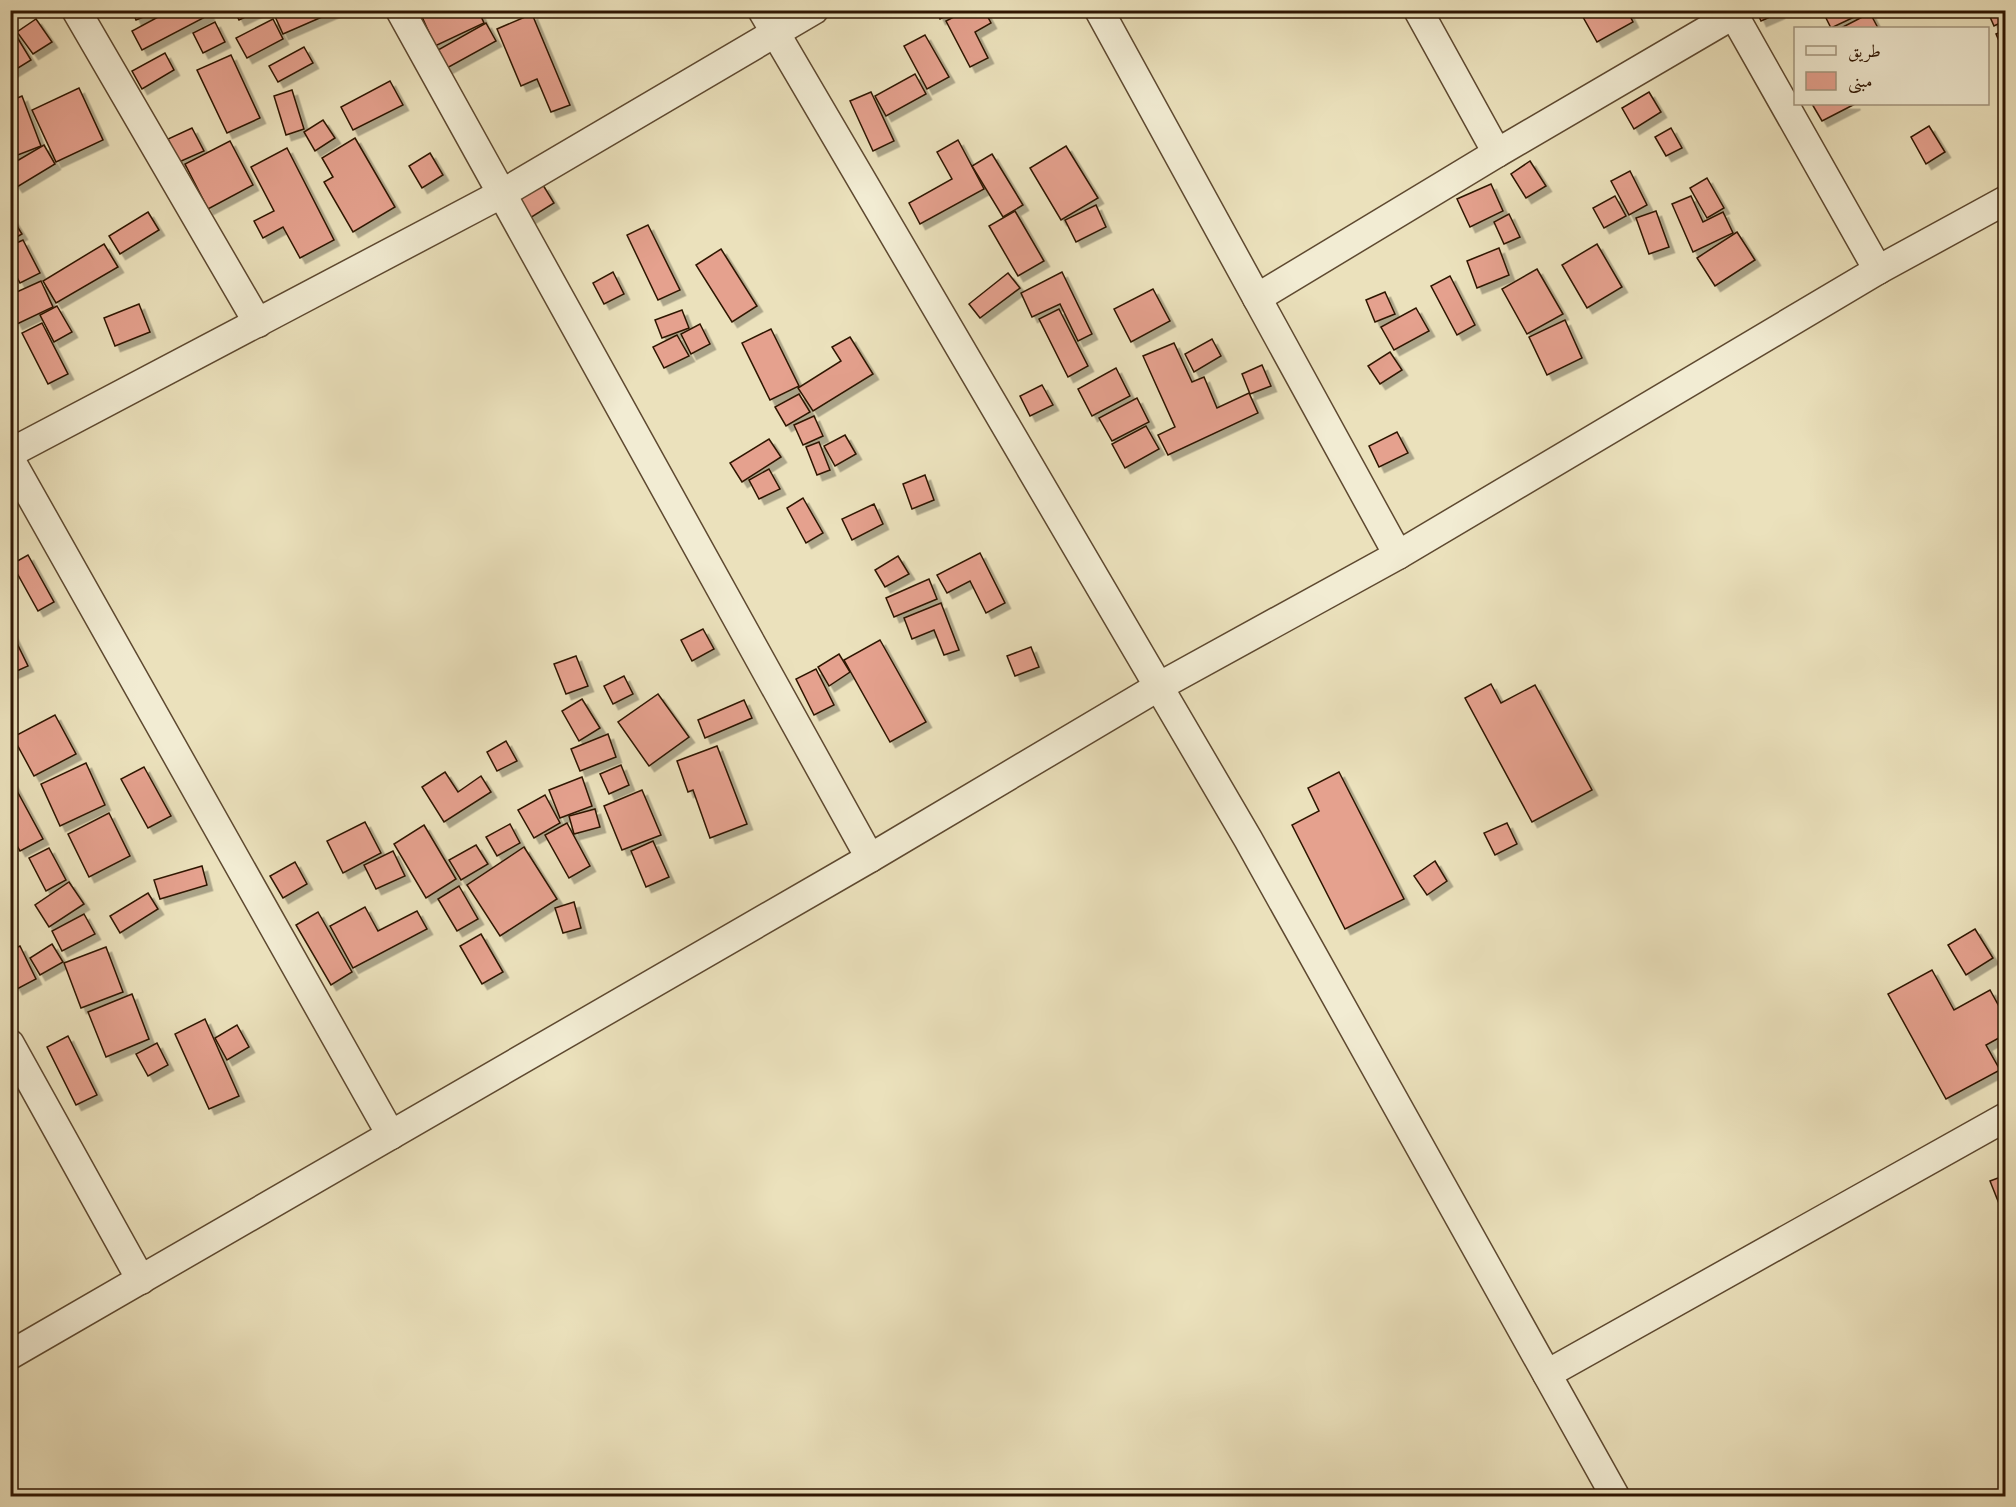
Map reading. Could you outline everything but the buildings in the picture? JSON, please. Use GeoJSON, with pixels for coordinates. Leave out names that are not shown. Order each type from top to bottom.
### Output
{"type":"FeatureCollection","features":[{"type":"Feature","properties":{"kind":"street"},"geometry":{"type":"LineString","coordinates":[[76,10],[258,323]]}},
{"type":"Feature","properties":{"kind":"street"},"geometry":{"type":"LineString","coordinates":[[400,10],[870,858]]}},
{"type":"Feature","properties":{"kind":"street"},"geometry":{"type":"LineString","coordinates":[[10,453],[503,193],[769,22],[814,10]]}},
{"type":"Feature","properties":{"kind":"street"},"geometry":{"type":"LineString","coordinates":[[1418,10],[1497,153]]}},
{"type":"Feature","properties":{"kind":"street"},"geometry":{"type":"LineString","coordinates":[[1100,11],[1398,555]]}},
{"type":"Feature","properties":{"kind":"street"},"geometry":{"type":"LineString","coordinates":[[1257,298],[1732,13],[1878,270]]}},
{"type":"Feature","properties":{"kind":"street"},"geometry":{"type":"LineString","coordinates":[[769,22],[1248,839],[1615,1497]]}},
{"type":"Feature","properties":{"kind":"street"},"geometry":{"type":"LineString","coordinates":[[10,1355],[870,858],[1158,687],[1398,555],[1878,270],[2006,200]]}},
{"type":"Feature","properties":{"kind":"street"},"geometry":{"type":"LineString","coordinates":[[10,459],[390,1135]]}},
{"type":"Feature","properties":{"kind":"street"},"geometry":{"type":"LineString","coordinates":[[10,1044],[141,1280]]}},
{"type":"Feature","properties":{"kind":"street"},"geometry":{"type":"LineString","coordinates":[[1547,1374],[2006,1117]]}}]}
